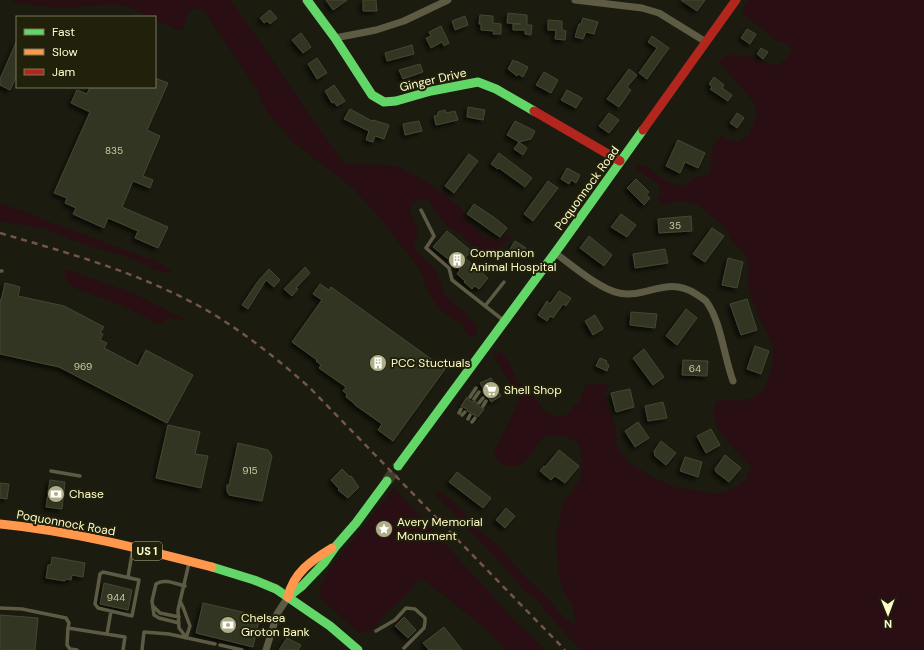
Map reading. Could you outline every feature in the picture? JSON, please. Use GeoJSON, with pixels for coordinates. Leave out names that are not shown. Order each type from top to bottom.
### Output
{"type":"FeatureCollection","features":[{"type":"Feature","properties":{"kind":"street","name":"Ginger Drive"},"geometry":{"type":"LineString","coordinates":[[307,0],[336,38],[372,95],[384,102],[396,101],[431,91],[478,82],[496,89],[620,161]]}},
{"type":"Feature","properties":{"kind":"street"},"geometry":{"type":"LineString","coordinates":[[336,38],[376,30],[404,21],[448,0]]}},
{"type":"Feature","properties":{"kind":"street"},"geometry":{"type":"LineString","coordinates":[[575,0],[642,8],[659,13],[706,42]]}},
{"type":"Feature","properties":{"kind":"street","name":"Poquonnock Road"},"geometry":{"type":"LineString","coordinates":[[398,466],[504,320],[555,253],[736,0]]}},
{"type":"Feature","properties":{"kind":"street"},"geometry":{"type":"LineString","coordinates":[[555,253],[599,285],[619,294],[631,294],[659,287],[676,286],[690,290],[705,300],[714,315],[728,368],[733,381]]}},
{"type":"Feature","properties":{"kind":"street"},"geometry":{"type":"LineString","coordinates":[[266,650],[277,614],[288,597],[307,581],[324,563],[387,481]]}},
{"type":"Feature","properties":{"kind":"street","name":"Poquonnock Road"},"geometry":{"type":"LineString","coordinates":[[0,524],[30,527],[133,547],[230,572],[276,589],[288,597]]}},
{"type":"Feature","properties":{"kind":"street","name":"US 1"},"geometry":{"type":"LineString","coordinates":[[288,597],[330,626],[358,650]]}},
{"type":"Feature","properties":{"kind":"lane"},"geometry":{"type":"LineString","coordinates":[[421,210],[434,236],[426,248],[449,268],[452,280],[504,320]]}},
{"type":"Feature","properties":{"kind":"lane"},"geometry":{"type":"LineString","coordinates":[[485,306],[504,282]]}},
{"type":"Feature","properties":{"kind":"lane"},"geometry":{"type":"LineString","coordinates":[[472,398],[478,390]]}},
{"type":"Feature","properties":{"kind":"lane"},"geometry":{"type":"LineString","coordinates":[[479,403],[483,398]]}},
{"type":"Feature","properties":{"kind":"lane"},"geometry":{"type":"LineString","coordinates":[[483,406],[486,402]]}},
{"type":"Feature","properties":{"kind":"lane"},"geometry":{"type":"LineString","coordinates":[[51,471],[80,476]]}},
{"type":"Feature","properties":{"kind":"lane"},"geometry":{"type":"LineString","coordinates":[[128,577],[133,547]]}},
{"type":"Feature","properties":{"kind":"lane"},"geometry":{"type":"LineString","coordinates":[[186,638],[180,628],[179,617],[180,601],[189,562]]}},
{"type":"Feature","properties":{"kind":"lane"},"geometry":{"type":"LineString","coordinates":[[103,572],[128,577],[138,580],[132,616],[98,608],[95,604],[100,574],[103,572]]}},
{"type":"Feature","properties":{"kind":"lane"},"geometry":{"type":"LineString","coordinates":[[179,623],[156,617],[153,612],[152,605],[155,587],[159,582],[167,582],[184,586]]}},
{"type":"Feature","properties":{"kind":"lane"},"geometry":{"type":"LineString","coordinates":[[180,601],[190,626],[186,638]]}},
{"type":"Feature","properties":{"kind":"lane"},"geometry":{"type":"LineString","coordinates":[[152,605],[160,613],[179,617]]}},
{"type":"Feature","properties":{"kind":"lane"},"geometry":{"type":"LineString","coordinates":[[0,608],[22,609],[66,618],[69,623],[67,645],[70,649],[77,650]]}},
{"type":"Feature","properties":{"kind":"lane"},"geometry":{"type":"LineString","coordinates":[[376,631],[395,620],[406,608],[415,609],[425,618],[425,625],[424,628],[404,648]]}},
{"type":"Feature","properties":{"kind":"lane"},"geometry":{"type":"LineString","coordinates":[[107,634],[111,611]]}},
{"type":"Feature","properties":{"kind":"lane"},"geometry":{"type":"LineString","coordinates":[[68,628],[125,637],[123,650]]}},
{"type":"Feature","properties":{"kind":"lane"},"geometry":{"type":"LineString","coordinates":[[142,650],[144,632],[169,634],[215,644]]}},
{"type":"Feature","properties":{"kind":"lane"},"geometry":{"type":"LineString","coordinates":[[220,645],[242,650]]}},
{"type":"Feature","properties":{"kind":"shaded area"},"geometry":{"type":"Polygon","coordinates":[[[12,0],[231,0],[344,164],[399,167],[434,186],[462,209],[463,214],[470,223],[484,236],[497,242],[509,234],[510,238],[499,248],[490,254],[486,254],[471,245],[456,230],[448,227],[437,214],[428,199],[420,199],[412,203],[411,213],[417,229],[413,248],[436,271],[444,294],[456,306],[464,311],[478,328],[474,338],[469,336],[461,324],[443,312],[435,303],[425,287],[424,279],[419,269],[377,214],[352,187],[295,144],[269,115],[262,103],[257,89],[203,9],[194,9],[188,12],[183,30],[178,30],[156,20],[156,16],[148,16],[130,7],[121,5],[57,8],[14,2],[12,0]]]}},
{"type":"Feature","properties":{"kind":"shaded area"},"geometry":{"type":"Polygon","coordinates":[[[748,0],[924,0],[924,650],[581,650],[553,620],[535,597],[526,593],[486,547],[435,494],[438,490],[457,505],[476,527],[498,546],[522,574],[549,600],[564,618],[576,624],[572,604],[565,595],[559,578],[556,536],[562,505],[580,479],[582,464],[579,443],[562,436],[553,435],[543,437],[527,460],[516,466],[507,466],[500,463],[493,454],[520,399],[494,356],[501,352],[509,363],[517,382],[530,391],[545,412],[556,417],[567,415],[574,405],[579,402],[585,385],[609,384],[605,395],[615,426],[617,448],[632,465],[654,478],[674,487],[717,494],[734,488],[746,480],[751,467],[731,446],[718,428],[714,410],[717,401],[727,399],[741,401],[762,392],[767,384],[772,365],[773,347],[760,320],[748,287],[749,269],[747,258],[744,252],[732,241],[723,226],[701,207],[685,201],[673,201],[663,205],[657,200],[660,194],[658,185],[636,168],[637,165],[644,165],[667,182],[681,186],[687,184],[693,178],[706,176],[710,172],[712,149],[721,136],[733,142],[740,141],[748,136],[757,114],[753,101],[719,62],[722,58],[735,55],[750,57],[777,65],[786,59],[791,53],[791,48],[787,43],[776,40],[743,14],[744,6],[748,0]]]}},
{"type":"Feature","properties":{"kind":"shaded area"},"geometry":{"type":"Polygon","coordinates":[[[0,203],[159,263],[171,271],[169,273],[162,272],[127,257],[83,244],[45,229],[0,221],[0,203]]]}},
{"type":"Feature","properties":{"kind":"shaded area"},"geometry":{"type":"Polygon","coordinates":[[[68,270],[133,293],[185,320],[169,318],[161,324],[158,324],[124,306],[74,288],[66,279],[65,271],[68,270]]]}},
{"type":"Feature","properties":{"kind":"shaded area"},"geometry":{"type":"Polygon","coordinates":[[[394,488],[516,622],[545,650],[505,650],[485,628],[425,581],[421,580],[416,583],[370,631],[359,633],[321,599],[320,589],[328,571],[394,488]]]}},
{"type":"Feature","properties":{"kind":"building"},"geometry":{"type":"Polygon","coordinates":[[[326,0],[347,0],[333,10],[326,0]]]}},
{"type":"Feature","properties":{"kind":"building"},"geometry":{"type":"Polygon","coordinates":[[[363,0],[376,0],[377,11],[363,11],[363,0]]]}},
{"type":"Feature","properties":{"kind":"building"},"geometry":{"type":"Polygon","coordinates":[[[681,0],[705,0],[697,11],[681,0]]]}},
{"type":"Feature","properties":{"kind":"building"},"geometry":{"type":"Polygon","coordinates":[[[270,10],[277,18],[270,24],[267,21],[264,23],[260,18],[270,10]]]}},
{"type":"Feature","properties":{"kind":"building"},"geometry":{"type":"Polygon","coordinates":[[[508,13],[527,15],[527,25],[532,25],[531,35],[525,34],[525,30],[513,30],[513,24],[521,24],[507,23],[508,13]]]}},
{"type":"Feature","properties":{"kind":"building"},"geometry":{"type":"Polygon","coordinates":[[[480,15],[493,16],[493,23],[501,24],[501,34],[493,34],[494,31],[481,30],[481,24],[479,24],[480,15]]]}},
{"type":"Feature","properties":{"kind":"building"},"geometry":{"type":"Polygon","coordinates":[[[465,16],[468,25],[455,30],[452,21],[465,16]]]}},
{"type":"Feature","properties":{"kind":"building"},"geometry":{"type":"Polygon","coordinates":[[[583,18],[598,22],[594,34],[586,32],[583,39],[575,37],[579,24],[581,24],[583,18]]]}},
{"type":"Feature","properties":{"kind":"building"},"geometry":{"type":"Polygon","coordinates":[[[548,20],[562,21],[562,30],[566,31],[565,40],[555,39],[556,30],[548,30],[548,20]]]}},
{"type":"Feature","properties":{"kind":"building"},"geometry":{"type":"Polygon","coordinates":[[[441,26],[449,43],[444,46],[442,42],[431,48],[426,38],[431,36],[429,32],[441,26]]]}},
{"type":"Feature","properties":{"kind":"building"},"geometry":{"type":"Polygon","coordinates":[[[747,29],[756,34],[750,44],[741,38],[747,29]]]}},
{"type":"Feature","properties":{"kind":"building"},"geometry":{"type":"Polygon","coordinates":[[[301,33],[311,47],[303,53],[292,40],[301,33]]]}},
{"type":"Feature","properties":{"kind":"building"},"geometry":{"type":"Polygon","coordinates":[[[652,36],[669,48],[647,79],[639,73],[657,48],[648,42],[652,36]]]}},
{"type":"Feature","properties":{"kind":"building"},"geometry":{"type":"Polygon","coordinates":[[[16,42],[16,77],[10,90],[0,85],[0,79],[16,42]]]}},
{"type":"Feature","properties":{"kind":"building"},"geometry":{"type":"Polygon","coordinates":[[[412,45],[414,54],[387,61],[385,53],[412,45]]]}},
{"type":"Feature","properties":{"kind":"building"},"geometry":{"type":"Polygon","coordinates":[[[761,48],[768,52],[763,59],[757,54],[761,48]]]}},
{"type":"Feature","properties":{"kind":"building"},"geometry":{"type":"Polygon","coordinates":[[[317,58],[327,73],[317,79],[308,64],[317,58]]]}},
{"type":"Feature","properties":{"kind":"building"},"geometry":{"type":"Polygon","coordinates":[[[513,60],[528,67],[523,77],[518,74],[517,76],[508,69],[513,60]]]}},
{"type":"Feature","properties":{"kind":"building"},"geometry":{"type":"Polygon","coordinates":[[[420,64],[423,72],[403,79],[399,70],[420,64]]]}},
{"type":"Feature","properties":{"kind":"building"},"geometry":{"type":"Polygon","coordinates":[[[629,69],[637,75],[627,87],[631,90],[619,107],[607,99],[629,69]]]}},
{"type":"Feature","properties":{"kind":"building"},"geometry":{"type":"Polygon","coordinates":[[[544,72],[558,80],[551,93],[536,85],[544,72]]]}},
{"type":"Feature","properties":{"kind":"building"},"geometry":{"type":"Polygon","coordinates":[[[714,77],[724,85],[722,88],[732,95],[728,101],[710,89],[712,87],[709,84],[714,77]]]}},
{"type":"Feature","properties":{"kind":"building"},"geometry":{"type":"Polygon","coordinates":[[[156,78],[168,83],[147,130],[160,136],[143,176],[153,180],[150,188],[133,181],[122,207],[168,227],[158,248],[135,238],[138,231],[108,218],[104,228],[73,214],[76,208],[65,203],[67,198],[54,193],[90,112],[71,103],[77,90],[87,94],[90,88],[156,88],[156,78]]]}},
{"type":"Feature","properties":{"kind":"building"},"geometry":{"type":"Polygon","coordinates":[[[334,85],[345,101],[337,106],[334,102],[332,103],[325,91],[334,85]]]}},
{"type":"Feature","properties":{"kind":"building"},"geometry":{"type":"Polygon","coordinates":[[[567,90],[582,98],[576,108],[561,100],[567,90]]]}},
{"type":"Feature","properties":{"kind":"building"},"geometry":{"type":"Polygon","coordinates":[[[468,107],[485,110],[483,120],[467,117],[468,107]]]}},
{"type":"Feature","properties":{"kind":"building"},"geometry":{"type":"Polygon","coordinates":[[[350,109],[372,121],[373,120],[389,125],[384,139],[375,136],[373,142],[366,140],[369,131],[344,119],[350,109]]]}},
{"type":"Feature","properties":{"kind":"building"},"geometry":{"type":"Polygon","coordinates":[[[445,110],[446,113],[455,111],[458,120],[436,125],[434,116],[438,115],[438,112],[445,110]]]}},
{"type":"Feature","properties":{"kind":"building"},"geometry":{"type":"Polygon","coordinates":[[[609,113],[619,120],[609,133],[599,126],[609,113]]]}},
{"type":"Feature","properties":{"kind":"building"},"geometry":{"type":"Polygon","coordinates":[[[737,113],[744,118],[737,128],[730,123],[737,113]]]}},
{"type":"Feature","properties":{"kind":"building"},"geometry":{"type":"Polygon","coordinates":[[[419,121],[422,131],[405,135],[403,124],[419,121]]]}},
{"type":"Feature","properties":{"kind":"building"},"geometry":{"type":"Polygon","coordinates":[[[515,121],[535,131],[531,139],[519,142],[507,135],[515,121]]]}},
{"type":"Feature","properties":{"kind":"building"},"geometry":{"type":"Polygon","coordinates":[[[678,140],[705,153],[698,168],[685,162],[680,173],[666,166],[678,140]]]}},
{"type":"Feature","properties":{"kind":"building"},"geometry":{"type":"Polygon","coordinates":[[[519,142],[527,148],[523,155],[514,149],[519,142]]]}},
{"type":"Feature","properties":{"kind":"building"},"geometry":{"type":"Polygon","coordinates":[[[499,153],[532,178],[525,187],[491,164],[499,153]]]}},
{"type":"Feature","properties":{"kind":"building"},"geometry":{"type":"Polygon","coordinates":[[[469,154],[478,161],[454,193],[445,186],[469,154]]]}},
{"type":"Feature","properties":{"kind":"building"},"geometry":{"type":"Polygon","coordinates":[[[567,168],[580,175],[576,183],[571,180],[569,184],[561,179],[567,168]]]}},
{"type":"Feature","properties":{"kind":"building"},"geometry":{"type":"Polygon","coordinates":[[[636,179],[649,192],[646,195],[650,198],[644,205],[627,188],[636,179]]]}},
{"type":"Feature","properties":{"kind":"building"},"geometry":{"type":"Polygon","coordinates":[[[548,181],[558,188],[533,221],[524,214],[548,181]]]}},
{"type":"Feature","properties":{"kind":"building"},"geometry":{"type":"Polygon","coordinates":[[[474,204],[507,228],[500,237],[467,214],[474,204]]]}},
{"type":"Feature","properties":{"kind":"building"},"geometry":{"type":"Polygon","coordinates":[[[621,214],[636,225],[627,237],[611,227],[621,214]]]}},
{"type":"Feature","properties":{"kind":"building"},"geometry":{"type":"Polygon","coordinates":[[[691,216],[692,231],[659,233],[658,219],[691,216]]]}},
{"type":"Feature","properties":{"kind":"building"},"geometry":{"type":"Polygon","coordinates":[[[712,228],[724,236],[705,262],[693,254],[712,228]]]}},
{"type":"Feature","properties":{"kind":"building","name":"Companion Animal Hospital"},"geometry":{"type":"Polygon","coordinates":[[[447,231],[471,251],[465,258],[488,278],[479,289],[475,286],[472,289],[464,282],[465,281],[457,274],[460,270],[457,266],[433,247],[447,231]]]}},
{"type":"Feature","properties":{"kind":"building"},"geometry":{"type":"Polygon","coordinates":[[[589,236],[612,255],[604,266],[580,248],[589,236]]]}},
{"type":"Feature","properties":{"kind":"building"},"geometry":{"type":"Polygon","coordinates":[[[515,241],[526,248],[521,256],[510,249],[515,241]]]}},
{"type":"Feature","properties":{"kind":"building"},"geometry":{"type":"Polygon","coordinates":[[[665,249],[668,263],[635,268],[633,254],[665,249]]]}},
{"type":"Feature","properties":{"kind":"building"},"geometry":{"type":"Polygon","coordinates":[[[728,258],[743,262],[737,288],[722,285],[728,258]]]}},
{"type":"Feature","properties":{"kind":"building"},"geometry":{"type":"Polygon","coordinates":[[[305,267],[310,273],[296,288],[298,289],[292,296],[284,289],[305,267]]]}},
{"type":"Feature","properties":{"kind":"building"},"geometry":{"type":"Polygon","coordinates":[[[269,269],[280,280],[274,287],[266,280],[248,309],[242,305],[258,281],[269,269]]]}},
{"type":"Feature","properties":{"kind":"building"},"geometry":{"type":"Polygon","coordinates":[[[5,283],[20,287],[18,296],[64,306],[104,327],[100,333],[103,334],[100,340],[107,343],[104,348],[138,366],[146,350],[193,375],[167,423],[59,367],[0,354],[0,299],[1,300],[5,283]]]}},
{"type":"Feature","properties":{"kind":"building","name":"PCC Stuctuals"},"geometry":{"type":"Polygon","coordinates":[[[320,284],[329,290],[331,287],[445,369],[393,441],[378,430],[382,424],[346,397],[347,394],[343,391],[346,387],[319,368],[321,365],[316,361],[317,360],[292,342],[322,300],[313,294],[320,284]]]}},
{"type":"Feature","properties":{"kind":"building"},"geometry":{"type":"Polygon","coordinates":[[[559,291],[571,298],[566,306],[563,304],[553,318],[550,316],[547,321],[538,315],[547,301],[550,304],[559,291]]]}},
{"type":"Feature","properties":{"kind":"building"},"geometry":{"type":"Polygon","coordinates":[[[747,299],[757,330],[741,335],[730,304],[747,299]]]}},
{"type":"Feature","properties":{"kind":"building"},"geometry":{"type":"Polygon","coordinates":[[[686,309],[697,318],[677,345],[666,336],[686,309]]]}},
{"type":"Feature","properties":{"kind":"building"},"geometry":{"type":"Polygon","coordinates":[[[631,312],[657,314],[655,328],[630,325],[631,312]]]}},
{"type":"Feature","properties":{"kind":"building"},"geometry":{"type":"Polygon","coordinates":[[[595,315],[603,329],[593,335],[585,321],[595,315]]]}},
{"type":"Feature","properties":{"kind":"building"},"geometry":{"type":"Polygon","coordinates":[[[755,346],[769,351],[761,374],[747,369],[755,346]]]}},
{"type":"Feature","properties":{"kind":"building"},"geometry":{"type":"Polygon","coordinates":[[[644,349],[664,377],[653,385],[633,358],[644,349]]]}},
{"type":"Feature","properties":{"kind":"building"},"geometry":{"type":"Polygon","coordinates":[[[600,358],[607,361],[606,363],[609,365],[607,371],[596,366],[600,358]]]}},
{"type":"Feature","properties":{"kind":"building"},"geometry":{"type":"Polygon","coordinates":[[[683,360],[708,361],[707,376],[682,375],[683,360]]]}},
{"type":"Feature","properties":{"kind":"building","name":"Shell Shop"},"geometry":{"type":"Polygon","coordinates":[[[491,378],[501,396],[491,402],[480,383],[491,378]]]}},
{"type":"Feature","properties":{"kind":"building"},"geometry":{"type":"Polygon","coordinates":[[[630,389],[634,407],[616,412],[611,393],[630,389]]]}},
{"type":"Feature","properties":{"kind":"building"},"geometry":{"type":"Polygon","coordinates":[[[467,397],[472,402],[476,401],[477,405],[484,409],[478,417],[473,415],[471,412],[468,412],[467,409],[461,406],[467,397]]]}},
{"type":"Feature","properties":{"kind":"building"},"geometry":{"type":"Polygon","coordinates":[[[663,402],[667,418],[648,421],[645,406],[663,402]]]}},
{"type":"Feature","properties":{"kind":"building"},"geometry":{"type":"Polygon","coordinates":[[[638,422],[649,438],[635,447],[625,431],[638,422]]]}},
{"type":"Feature","properties":{"kind":"building"},"geometry":{"type":"Polygon","coordinates":[[[168,425],[200,432],[195,454],[208,456],[201,488],[156,478],[168,425]]]}},
{"type":"Feature","properties":{"kind":"building"},"geometry":{"type":"Polygon","coordinates":[[[711,429],[720,445],[706,453],[697,436],[711,429]]]}},
{"type":"Feature","properties":{"kind":"building"},"geometry":{"type":"Polygon","coordinates":[[[661,441],[676,453],[666,465],[655,456],[654,451],[661,441]]]}},
{"type":"Feature","properties":{"kind":"building"},"geometry":{"type":"Polygon","coordinates":[[[238,443],[268,450],[272,456],[262,501],[229,495],[227,491],[227,485],[229,485],[238,443]]]}},
{"type":"Feature","properties":{"kind":"building"},"geometry":{"type":"Polygon","coordinates":[[[559,450],[579,466],[565,483],[555,476],[551,480],[540,471],[559,450]]]}},
{"type":"Feature","properties":{"kind":"building"},"geometry":{"type":"Polygon","coordinates":[[[725,455],[741,468],[729,482],[716,472],[715,469],[725,455]]]}},
{"type":"Feature","properties":{"kind":"building"},"geometry":{"type":"Polygon","coordinates":[[[685,457],[702,462],[698,477],[680,471],[685,457]]]}},
{"type":"Feature","properties":{"kind":"building"},"geometry":{"type":"Polygon","coordinates":[[[342,469],[350,477],[351,476],[359,487],[348,498],[338,490],[339,489],[331,480],[342,469]]]}},
{"type":"Feature","properties":{"kind":"building"},"geometry":{"type":"Polygon","coordinates":[[[457,472],[491,498],[483,508],[449,482],[457,472]]]}},
{"type":"Feature","properties":{"kind":"building","name":"Chase"},"geometry":{"type":"Polygon","coordinates":[[[50,480],[65,482],[62,509],[46,507],[50,480]]]}},
{"type":"Feature","properties":{"kind":"building"},"geometry":{"type":"Polygon","coordinates":[[[0,483],[9,484],[7,499],[0,498],[0,483]]]}},
{"type":"Feature","properties":{"kind":"building"},"geometry":{"type":"Polygon","coordinates":[[[506,508],[515,516],[505,528],[496,520],[506,508]]]}},
{"type":"Feature","properties":{"kind":"building"},"geometry":{"type":"Polygon","coordinates":[[[52,557],[85,563],[83,577],[72,575],[71,580],[66,579],[65,581],[46,578],[48,565],[51,565],[52,557]]]}},
{"type":"Feature","properties":{"kind":"building"},"geometry":{"type":"Polygon","coordinates":[[[104,583],[132,590],[128,610],[100,604],[104,583]]]}},
{"type":"Feature","properties":{"kind":"building","name":"Chelsea Groton Bank"},"geometry":{"type":"Polygon","coordinates":[[[203,603],[260,616],[253,647],[196,633],[203,603]]]}},
{"type":"Feature","properties":{"kind":"building"},"geometry":{"type":"Polygon","coordinates":[[[0,615],[38,618],[35,650],[0,650],[0,615]]]}},
{"type":"Feature","properties":{"kind":"building"},"geometry":{"type":"Polygon","coordinates":[[[404,617],[416,630],[408,638],[395,626],[404,617]]]}},
{"type":"Feature","properties":{"kind":"building"},"geometry":{"type":"Polygon","coordinates":[[[444,627],[462,650],[429,650],[423,643],[444,627]]]}},
{"type":"Feature","properties":{"kind":"building"},"geometry":{"type":"Polygon","coordinates":[[[287,638],[301,645],[298,650],[279,650],[287,638]]]}},
{"type":"Feature","properties":{"kind":"tunnel"},"geometry":{"type":"LineString","coordinates":[[387,481],[398,466]]}},
{"type":"Feature","properties":{"kind":"railway"},"geometry":{"type":"LineString","coordinates":[[0,233],[84,258],[139,278],[218,317],[254,342],[310,388],[565,650]]}},
{"type":"Feature","properties":{"kind":"traffic: fast"},"geometry":{"type":"LineString","coordinates":[[307,0],[335,38],[372,95],[384,102],[396,101],[431,91],[478,82],[496,89],[534,111]]}},
{"type":"Feature","properties":{"kind":"traffic: fast"},"geometry":{"type":"LineString","coordinates":[[398,466],[560,246],[643,130]]}},
{"type":"Feature","properties":{"kind":"traffic: fast"},"geometry":{"type":"LineString","coordinates":[[288,597],[302,586],[324,563],[387,481]]}},
{"type":"Feature","properties":{"kind":"traffic: fast"},"geometry":{"type":"LineString","coordinates":[[212,567],[254,580],[276,589],[330,626],[358,650]]}},
{"type":"Feature","properties":{"kind":"traffic: slow"},"geometry":{"type":"LineString","coordinates":[[0,524],[80,536],[133,547],[212,567]]}},
{"type":"Feature","properties":{"kind":"traffic: slow"},"geometry":{"type":"LineString","coordinates":[[288,597],[294,581],[304,568],[317,557],[332,548]]}},
{"type":"Feature","properties":{"kind":"traffic: jam"},"geometry":{"type":"LineString","coordinates":[[643,130],[736,0]]}},
{"type":"Feature","properties":{"kind":"traffic: jam"},"geometry":{"type":"LineString","coordinates":[[534,111],[620,161]]}},
{"type":"Feature","properties":{"kind":"place","name":"Companion Animal Hospital"},"geometry":{"type":"Point","coordinates":[457,260]}},
{"type":"Feature","properties":{"kind":"place","name":"PCC Stuctuals"},"geometry":{"type":"Point","coordinates":[378,363]}},
{"type":"Feature","properties":{"kind":"place","name":"Shell Shop"},"geometry":{"type":"Point","coordinates":[491,390]}},
{"type":"Feature","properties":{"kind":"place","name":"Chase"},"geometry":{"type":"Point","coordinates":[56,494]}},
{"type":"Feature","properties":{"kind":"place","name":"Avery Memorial Monument"},"geometry":{"type":"Point","coordinates":[384,529]}},
{"type":"Feature","properties":{"kind":"place","name":"Chelsea Groton Bank"},"geometry":{"type":"Point","coordinates":[228,625]}}]}
